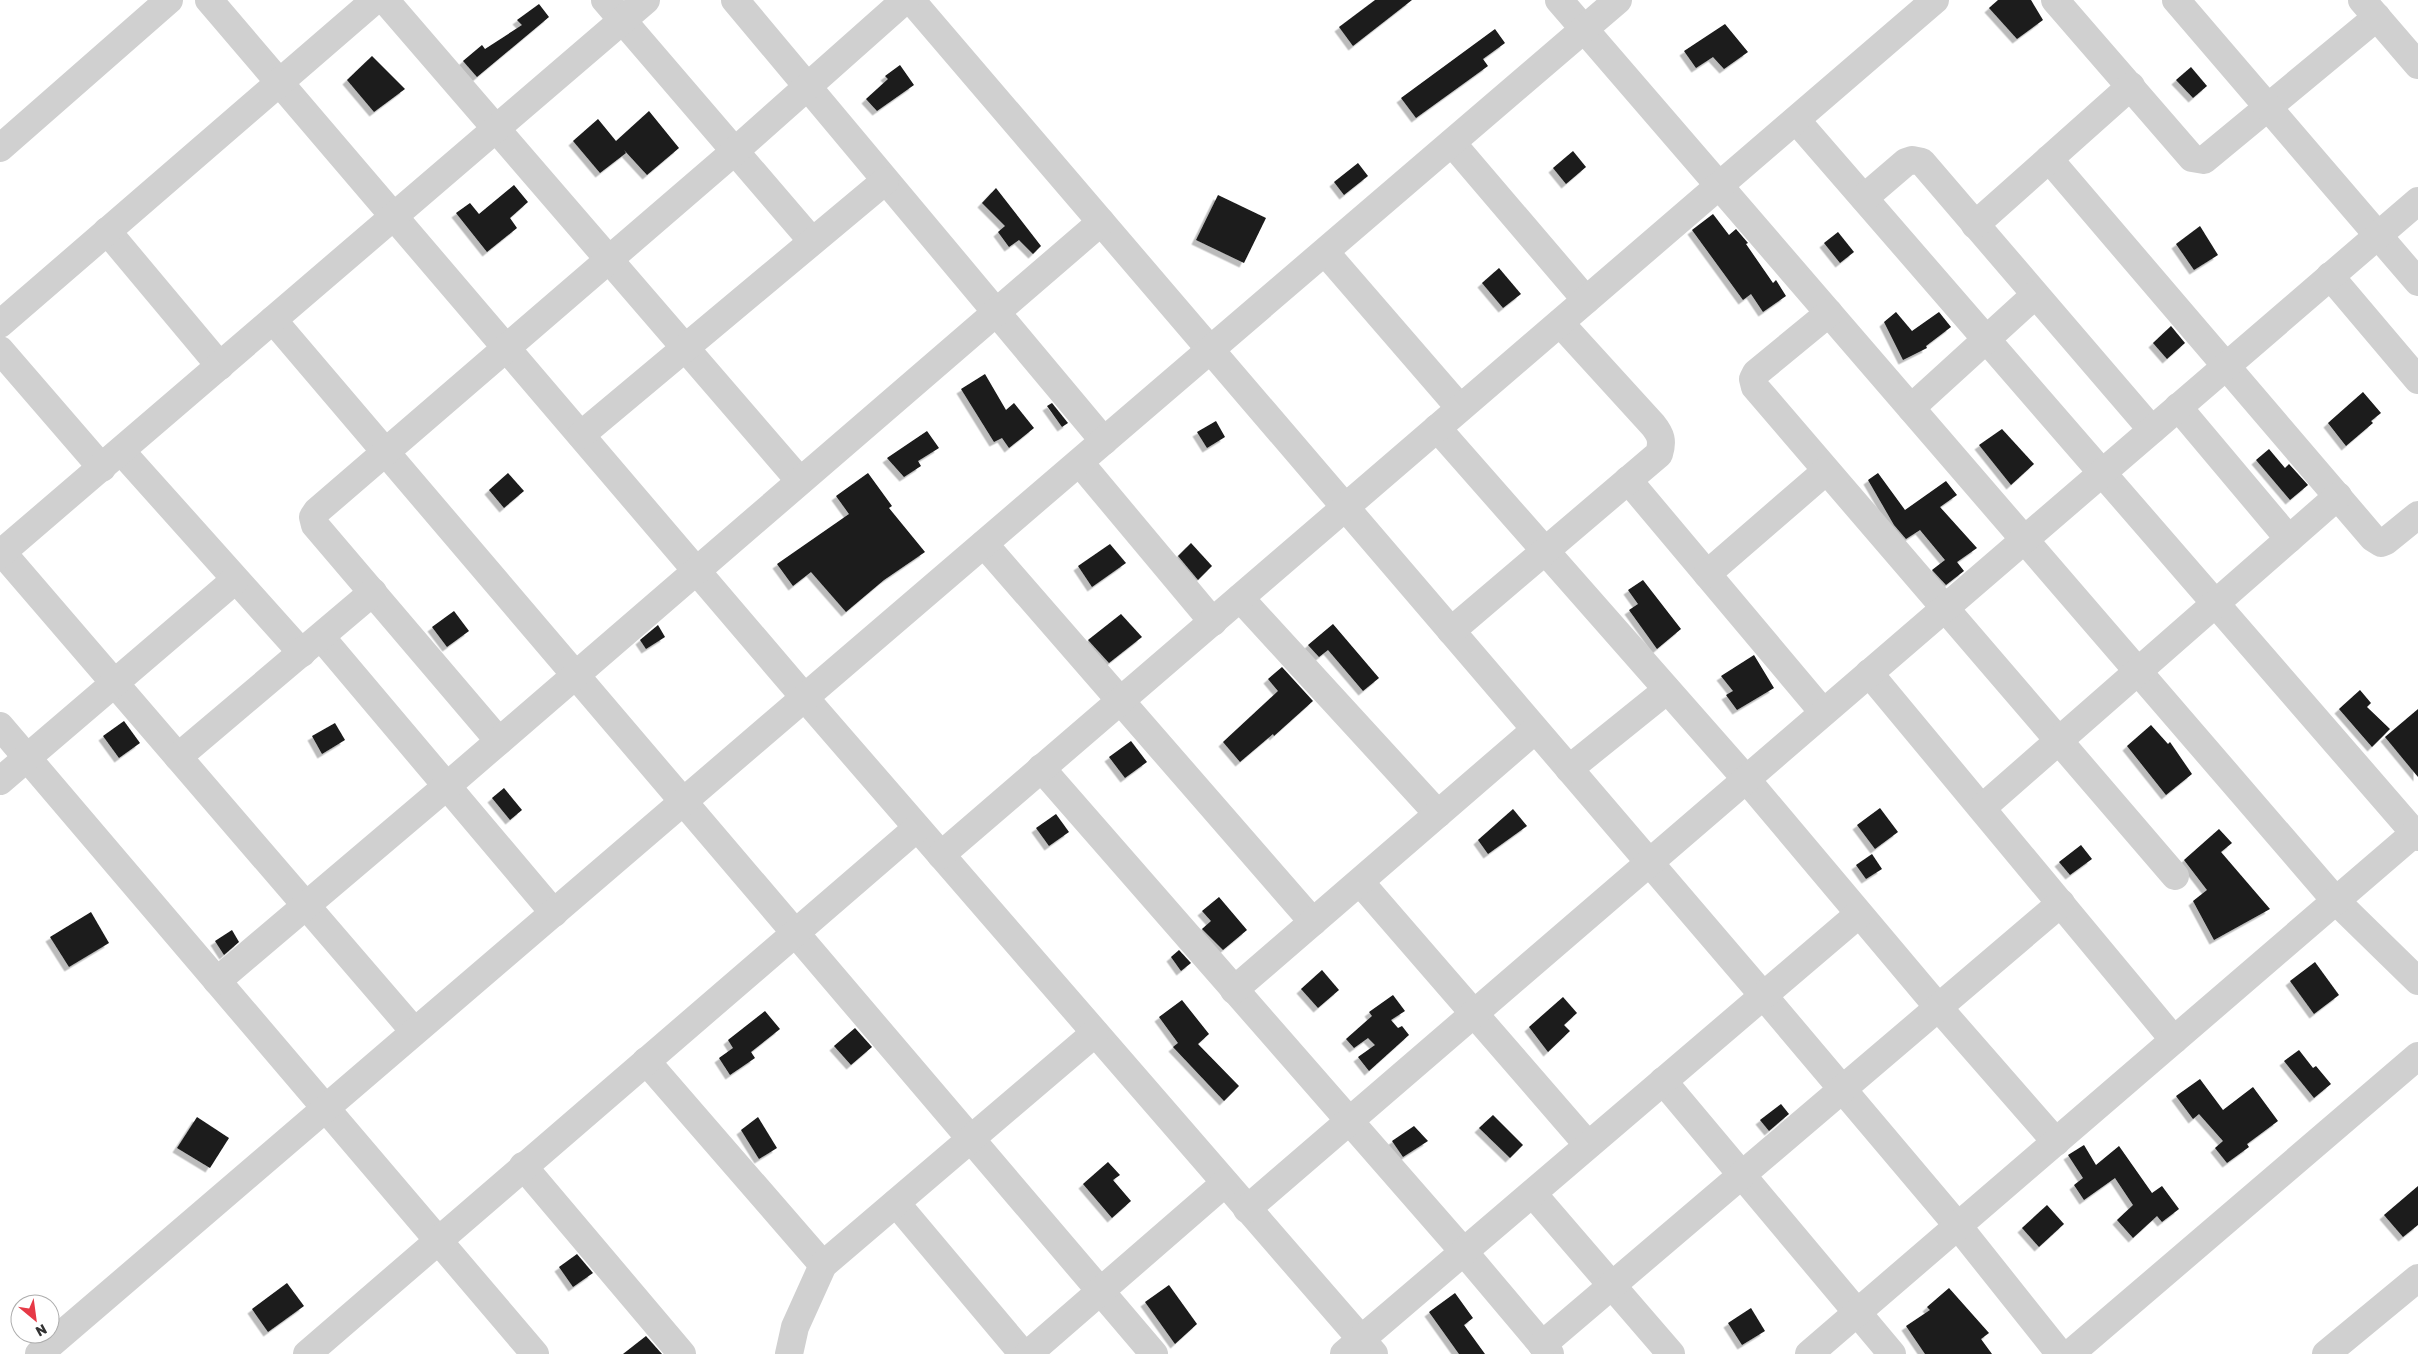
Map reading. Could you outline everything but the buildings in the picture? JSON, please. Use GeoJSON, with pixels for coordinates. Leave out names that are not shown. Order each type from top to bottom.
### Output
{"type":"FeatureCollection","features":[{"type":"Feature","properties":{"kind":"street"},"geometry":{"type":"LineString","coordinates":[[0,148],[169,0]]}},
{"type":"Feature","properties":{"kind":"street"},"geometry":{"type":"LineString","coordinates":[[209,0],[805,698],[1225,1183],[1360,1349],[1464,1252],[1762,994],[1859,914]]}},
{"type":"Feature","properties":{"kind":"street"},"geometry":{"type":"LineString","coordinates":[[0,324],[375,0]]}},
{"type":"Feature","properties":{"kind":"street"},"geometry":{"type":"LineString","coordinates":[[385,0],[800,481]]}},
{"type":"Feature","properties":{"kind":"street"},"geometry":{"type":"LineString","coordinates":[[605,0],[812,241]]}},
{"type":"Feature","properties":{"kind":"street"},"geometry":{"type":"LineString","coordinates":[[414,1031],[1,552],[646,0]]}},
{"type":"Feature","properties":{"kind":"street"},"geometry":{"type":"LineString","coordinates":[[735,0],[1104,442]]}},
{"type":"Feature","properties":{"kind":"street"},"geometry":{"type":"LineString","coordinates":[[499,741],[314,525],[313,517],[317,511],[385,452],[735,151],[905,0]]}},
{"type":"Feature","properties":{"kind":"street"},"geometry":{"type":"LineString","coordinates":[[911,0],[1762,994],[1958,1226],[2060,1354]]}},
{"type":"Feature","properties":{"kind":"street"},"geometry":{"type":"LineString","coordinates":[[1559,0],[2336,901],[2418,981]]}},
{"type":"Feature","properties":{"kind":"street"},"geometry":{"type":"LineString","coordinates":[[49,1351],[414,1031],[1080,463],[1618,0]]}},
{"type":"Feature","properties":{"kind":"street"},"geometry":{"type":"LineString","coordinates":[[941,855],[1934,0]]}},
{"type":"Feature","properties":{"kind":"street"},"geometry":{"type":"LineString","coordinates":[[2055,0],[2192,158],[2199,161],[2204,160],[2269,109],[2370,9],[2418,65]]}},
{"type":"Feature","properties":{"kind":"street"},"geometry":{"type":"LineString","coordinates":[[2176,0],[2418,282]]}},
{"type":"Feature","properties":{"kind":"street"},"geometry":{"type":"LineString","coordinates":[[1975,225],[2131,86]]}},
{"type":"Feature","properties":{"kind":"street"},"geometry":{"type":"LineString","coordinates":[[1796,120],[2417,833],[1809,1354]]}},
{"type":"Feature","properties":{"kind":"street"},"geometry":{"type":"LineString","coordinates":[[1452,143],[1586,300]]}},
{"type":"Feature","properties":{"kind":"street"},"geometry":{"type":"LineString","coordinates":[[2049,158],[2372,538],[2381,543],[2418,516]]}},
{"type":"Feature","properties":{"kind":"street"},"geometry":{"type":"LineString","coordinates":[[1864,198],[1906,162],[1917,160],[1922,162],[2152,430]]}},
{"type":"Feature","properties":{"kind":"street"},"geometry":{"type":"LineString","coordinates":[[581,435],[885,181]]}},
{"type":"Feature","properties":{"kind":"street"},"geometry":{"type":"LineString","coordinates":[[1247,1209],[2418,201]]}},
{"type":"Feature","properties":{"kind":"street"},"geometry":{"type":"LineString","coordinates":[[218,981],[1101,222]]}},
{"type":"Feature","properties":{"kind":"street"},"geometry":{"type":"LineString","coordinates":[[107,231],[220,366]]}},
{"type":"Feature","properties":{"kind":"street"},"geometry":{"type":"LineString","coordinates":[[1325,252],[1460,408]]}},
{"type":"Feature","properties":{"kind":"street"},"geometry":{"type":"LineString","coordinates":[[2330,276],[2418,380]]}},
{"type":"Feature","properties":{"kind":"street"},"geometry":{"type":"LineString","coordinates":[[1911,408],[2035,295]]}},
{"type":"Feature","properties":{"kind":"street"},"geometry":{"type":"LineString","coordinates":[[1829,313],[1756,374],[1753,378],[1755,387],[2175,876]]}},
{"type":"Feature","properties":{"kind":"street"},"geometry":{"type":"LineString","coordinates":[[273,320],[1154,1354]]}},
{"type":"Feature","properties":{"kind":"street"},"geometry":{"type":"LineString","coordinates":[[1451,631],[1659,454],[1662,444],[1661,435],[1560,323]]}},
{"type":"Feature","properties":{"kind":"street"},"geometry":{"type":"LineString","coordinates":[[0,350],[235,580],[311,645],[447,786],[554,913]]}},
{"type":"Feature","properties":{"kind":"street"},"geometry":{"type":"LineString","coordinates":[[2178,407],[2289,539]]}},
{"type":"Feature","properties":{"kind":"street"},"geometry":{"type":"LineString","coordinates":[[1437,428],[1746,779],[1938,1007],[2056,1142]]}},
{"type":"Feature","properties":{"kind":"street"},"geometry":{"type":"LineString","coordinates":[[1080,463],[1213,622]]}},
{"type":"Feature","properties":{"kind":"street"},"geometry":{"type":"LineString","coordinates":[[1708,574],[1826,471]]}},
{"type":"Feature","properties":{"kind":"street"},"geometry":{"type":"LineString","coordinates":[[1628,480],[1824,712]]}},
{"type":"Feature","properties":{"kind":"street"},"geometry":{"type":"LineString","coordinates":[[1982,808],[2338,496]]}},
{"type":"Feature","properties":{"kind":"street"},"geometry":{"type":"LineString","coordinates":[[984,544],[1313,922]]}},
{"type":"Feature","properties":{"kind":"street"},"geometry":{"type":"LineString","coordinates":[[0,781],[235,580]]}},
{"type":"Feature","properties":{"kind":"street"},"geometry":{"type":"LineString","coordinates":[[178,757],[373,592]]}},
{"type":"Feature","properties":{"kind":"street"},"geometry":{"type":"LineString","coordinates":[[1240,598],[1438,814]]}},
{"type":"Feature","properties":{"kind":"street"},"geometry":{"type":"LineString","coordinates":[[1869,673],[2174,1040]]}},
{"type":"Feature","properties":{"kind":"street"},"geometry":{"type":"LineString","coordinates":[[1569,769],[1667,690]]}},
{"type":"Feature","properties":{"kind":"street"},"geometry":{"type":"LineString","coordinates":[[0,726],[535,1354]]}},
{"type":"Feature","properties":{"kind":"street"},"geometry":{"type":"LineString","coordinates":[[1234,990],[1535,730]]}},
{"type":"Feature","properties":{"kind":"street"},"geometry":{"type":"LineString","coordinates":[[1041,768],[1348,1122],[1464,1252],[1546,1350],[1612,1286],[2061,903]]}},
{"type":"Feature","properties":{"kind":"street"},"geometry":{"type":"LineString","coordinates":[[307,1354],[437,1240],[918,828]]}},
{"type":"Feature","properties":{"kind":"street"},"geometry":{"type":"LineString","coordinates":[[1360,882],[1588,1146]]}},
{"type":"Feature","properties":{"kind":"street"},"geometry":{"type":"LineString","coordinates":[[789,1354],[795,1327],[823,1265],[1095,1033]]}},
{"type":"Feature","properties":{"kind":"street"},"geometry":{"type":"LineString","coordinates":[[2070,1354],[2418,1056]]}},
{"type":"Feature","properties":{"kind":"street"},"geometry":{"type":"LineString","coordinates":[[646,1061],[823,1265]]}},
{"type":"Feature","properties":{"kind":"street"},"geometry":{"type":"LineString","coordinates":[[1663,1080],[1892,1354]]}},
{"type":"Feature","properties":{"kind":"street"},"geometry":{"type":"LineString","coordinates":[[523,1166],[682,1354]]}},
{"type":"Feature","properties":{"kind":"street"},"geometry":{"type":"LineString","coordinates":[[1028,1354],[1225,1183]]}},
{"type":"Feature","properties":{"kind":"street"},"geometry":{"type":"LineString","coordinates":[[1533,1194],[1671,1354]]}},
{"type":"Feature","properties":{"kind":"street"},"geometry":{"type":"LineString","coordinates":[[896,1203],[1023,1354]]}},
{"type":"Feature","properties":{"kind":"street"},"geometry":{"type":"LineString","coordinates":[[2326,1354],[2418,1278]]}}]}
